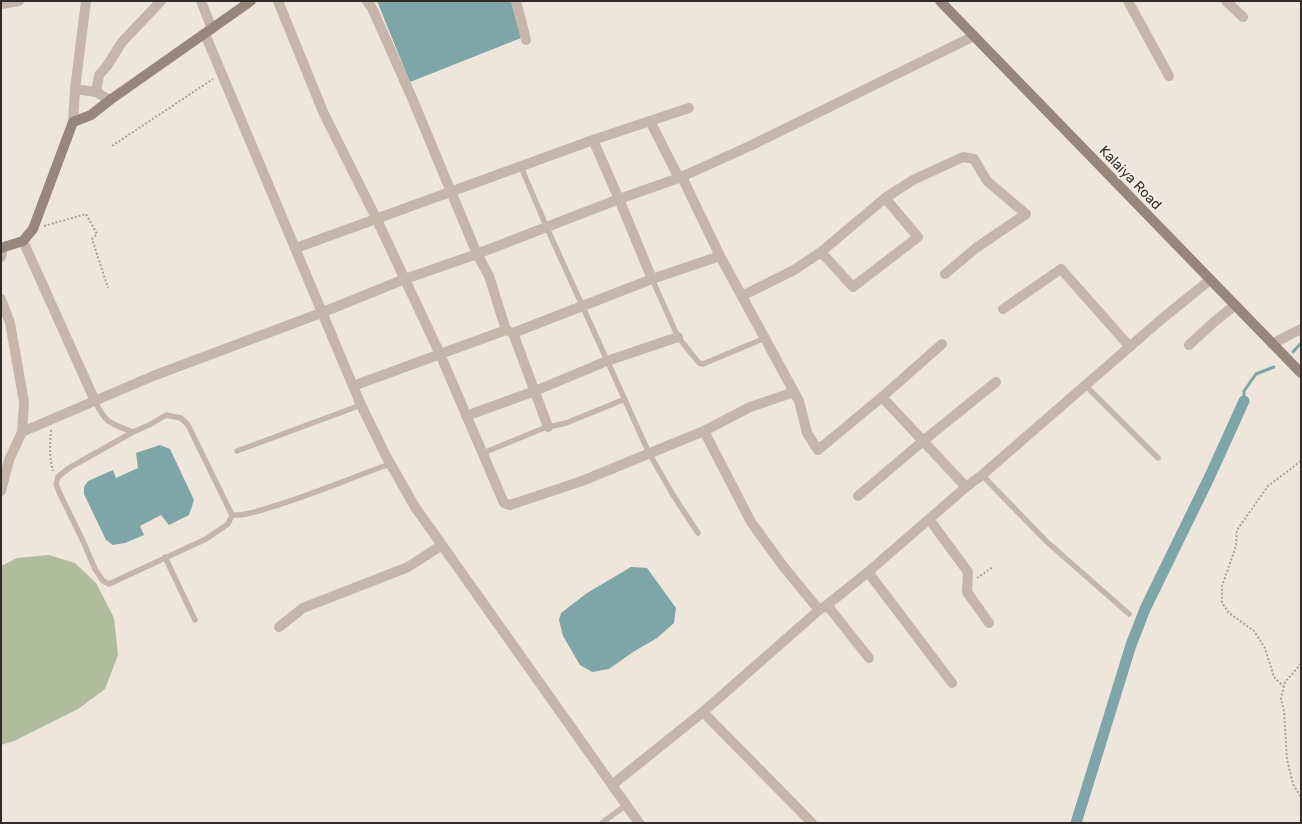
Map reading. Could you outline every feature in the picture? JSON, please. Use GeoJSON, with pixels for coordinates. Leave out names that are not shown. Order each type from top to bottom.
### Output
{"type":"FeatureCollection","features":[{"type":"Feature","properties":{"kind":"main road"},"geometry":{"type":"LineString","coordinates":[[2,251],[23,241],[33,229],[73,122],[91,115],[251,1]]}},
{"type":"Feature","properties":{"kind":"main road","name":"Kalaiya Road"},"geometry":{"type":"LineString","coordinates":[[940,1],[1301,373]]}},
{"type":"Feature","properties":{"kind":"street"},"geometry":{"type":"LineString","coordinates":[[1,4],[18,1]]}},
{"type":"Feature","properties":{"kind":"street"},"geometry":{"type":"LineString","coordinates":[[73,122],[75,89],[86,1]]}},
{"type":"Feature","properties":{"kind":"street"},"geometry":{"type":"LineString","coordinates":[[96,92],[99,75],[107,66],[122,42],[161,1]]}},
{"type":"Feature","properties":{"kind":"street"},"geometry":{"type":"LineString","coordinates":[[201,1],[208,31],[222,72],[296,248],[321,312],[361,405],[390,464],[414,507],[639,823]]}},
{"type":"Feature","properties":{"kind":"street"},"geometry":{"type":"LineString","coordinates":[[278,1],[324,114],[377,220],[440,354],[504,503],[510,505],[582,481],[704,431],[750,407],[794,392]]}},
{"type":"Feature","properties":{"kind":"street"},"geometry":{"type":"LineString","coordinates":[[367,1],[372,8],[412,98],[477,254],[488,276],[535,391],[548,427]]}},
{"type":"Feature","properties":{"kind":"street"},"geometry":{"type":"LineString","coordinates":[[516,1],[526,40]]}},
{"type":"Feature","properties":{"kind":"street"},"geometry":{"type":"LineString","coordinates":[[1128,1],[1169,76]]}},
{"type":"Feature","properties":{"kind":"street"},"geometry":{"type":"LineString","coordinates":[[1226,1],[1243,17]]}},
{"type":"Feature","properties":{"kind":"street"},"geometry":{"type":"LineString","coordinates":[[22,432],[153,376],[405,279],[477,254],[680,177],[766,139],[974,36]]}},
{"type":"Feature","properties":{"kind":"street"},"geometry":{"type":"LineString","coordinates":[[75,89],[96,92],[110,100]]}},
{"type":"Feature","properties":{"kind":"street"},"geometry":{"type":"LineString","coordinates":[[296,248],[377,220],[650,120],[689,108]]}},
{"type":"Feature","properties":{"kind":"street"},"geometry":{"type":"LineString","coordinates":[[650,120],[720,256],[799,400],[807,433],[818,450],[882,397],[942,344]]}},
{"type":"Feature","properties":{"kind":"street"},"geometry":{"type":"LineString","coordinates":[[594,140],[652,279]]}},
{"type":"Feature","properties":{"kind":"street"},"geometry":{"type":"LineString","coordinates":[[742,296],[794,270],[821,252],[884,198],[913,180],[963,156],[974,159],[987,181],[1026,214],[976,248],[945,274]]}},
{"type":"Feature","properties":{"kind":"street"},"geometry":{"type":"LineString","coordinates":[[821,252],[853,287],[918,237],[884,198]]}},
{"type":"Feature","properties":{"kind":"street"},"geometry":{"type":"LineString","coordinates":[[23,241],[95,401]]}},
{"type":"Feature","properties":{"kind":"street"},"geometry":{"type":"LineString","coordinates":[[353,386],[440,354],[510,332],[652,279],[720,256]]}},
{"type":"Feature","properties":{"kind":"street"},"geometry":{"type":"LineString","coordinates":[[1003,309],[1060,270],[1130,347]]}},
{"type":"Feature","properties":{"kind":"street"},"geometry":{"type":"LineString","coordinates":[[612,785],[703,712],[823,607],[868,572],[1210,280]]}},
{"type":"Feature","properties":{"kind":"street"},"geometry":{"type":"LineString","coordinates":[[1,298],[10,323],[6,333],[24,402],[22,432],[9,460],[1,491]]}},
{"type":"Feature","properties":{"kind":"street"},"geometry":{"type":"LineString","coordinates":[[1188,345],[1235,305]]}},
{"type":"Feature","properties":{"kind":"street"},"geometry":{"type":"LineString","coordinates":[[1272,344],[1301,329]]}},
{"type":"Feature","properties":{"kind":"street"},"geometry":{"type":"LineString","coordinates":[[466,416],[535,391],[607,361],[678,337]]}},
{"type":"Feature","properties":{"kind":"street"},"geometry":{"type":"LineString","coordinates":[[858,496],[996,382]]}},
{"type":"Feature","properties":{"kind":"street"},"geometry":{"type":"LineString","coordinates":[[882,397],[966,487]]}},
{"type":"Feature","properties":{"kind":"street"},"geometry":{"type":"LineString","coordinates":[[704,431],[751,522],[783,566],[823,607],[869,658]]}},
{"type":"Feature","properties":{"kind":"street"},"geometry":{"type":"LineString","coordinates":[[929,519],[968,572],[967,592],[989,623]]}},
{"type":"Feature","properties":{"kind":"street"},"geometry":{"type":"LineString","coordinates":[[279,627],[303,608],[408,567],[442,545]]}},
{"type":"Feature","properties":{"kind":"street"},"geometry":{"type":"LineString","coordinates":[[868,572],[952,683]]}},
{"type":"Feature","properties":{"kind":"street"},"geometry":{"type":"LineString","coordinates":[[703,712],[812,823]]}},
{"type":"Feature","properties":{"kind":"lane"},"geometry":{"type":"LineString","coordinates":[[521,167],[649,453],[673,495],[698,533]]}},
{"type":"Feature","properties":{"kind":"lane"},"geometry":{"type":"LineString","coordinates":[[652,279],[678,337],[699,362],[704,364],[765,338]]}},
{"type":"Feature","properties":{"kind":"lane"},"geometry":{"type":"LineString","coordinates":[[1085,386],[1158,458]]}},
{"type":"Feature","properties":{"kind":"lane"},"geometry":{"type":"LineString","coordinates":[[483,453],[544,428],[566,423],[625,400]]}},
{"type":"Feature","properties":{"kind":"lane"},"geometry":{"type":"LineString","coordinates":[[95,401],[101,414],[111,424],[133,432]]}},
{"type":"Feature","properties":{"kind":"lane"},"geometry":{"type":"LineString","coordinates":[[237,452],[361,405]]}},
{"type":"Feature","properties":{"kind":"lane"},"geometry":{"type":"LineString","coordinates":[[166,415],[181,418],[188,425],[232,515],[228,524],[206,539],[110,584],[103,581],[96,569],[56,484],[58,477],[84,458],[166,415]]}},
{"type":"Feature","properties":{"kind":"lane"},"geometry":{"type":"LineString","coordinates":[[232,515],[240,516],[279,505],[335,486],[354,477],[390,464]]}},
{"type":"Feature","properties":{"kind":"lane"},"geometry":{"type":"LineString","coordinates":[[982,475],[1046,541],[1129,614]]}},
{"type":"Feature","properties":{"kind":"lane"},"geometry":{"type":"LineString","coordinates":[[165,557],[195,620]]}},
{"type":"Feature","properties":{"kind":"lane"},"geometry":{"type":"LineString","coordinates":[[602,823],[626,805]]}},
{"type":"Feature","properties":{"kind":"path"},"geometry":{"type":"LineString","coordinates":[[112,146],[222,72]]}},
{"type":"Feature","properties":{"kind":"path"},"geometry":{"type":"LineString","coordinates":[[33,229],[86,214],[97,234],[92,239],[108,288]]}},
{"type":"Feature","properties":{"kind":"path"},"geometry":{"type":"LineString","coordinates":[[52,419],[50,443],[51,464],[56,484]]}},
{"type":"Feature","properties":{"kind":"path"},"geometry":{"type":"LineString","coordinates":[[1284,687],[1274,677],[1265,648],[1254,631],[1229,613],[1222,603],[1222,586],[1236,546],[1237,530],[1268,486],[1301,461]]}},
{"type":"Feature","properties":{"kind":"path"},"geometry":{"type":"LineString","coordinates":[[968,572],[978,578],[993,567]]}},
{"type":"Feature","properties":{"kind":"path"},"geometry":{"type":"LineString","coordinates":[[1301,664],[1285,682],[1281,699],[1284,711],[1287,759],[1293,784],[1301,798]]}},
{"type":"Feature","properties":{"kind":"green space"},"geometry":{"type":"Polygon","coordinates":[[[49,555],[75,563],[96,583],[114,618],[118,655],[105,689],[78,709],[14,741],[1,745],[1,566],[17,558],[49,555]]]}},
{"type":"Feature","properties":{"kind":"water"},"geometry":{"type":"Polygon","coordinates":[[[377,1],[511,1],[521,38],[410,82],[377,1]]]}},
{"type":"Feature","properties":{"kind":"water"},"geometry":{"type":"Polygon","coordinates":[[[160,445],[170,449],[194,500],[189,515],[169,525],[161,515],[140,526],[144,535],[125,543],[113,545],[106,540],[84,494],[84,487],[88,481],[113,470],[116,478],[138,468],[136,453],[160,445]]]}},
{"type":"Feature","properties":{"kind":"water"},"geometry":{"type":"Polygon","coordinates":[[[631,567],[647,568],[676,608],[674,623],[657,638],[633,652],[609,669],[592,672],[580,665],[563,636],[559,620],[561,613],[587,593],[631,567]]]}},
{"type":"Feature","properties":{"kind":"waterway"},"geometry":{"type":"LineString","coordinates":[[1293,352],[1301,343]]}},
{"type":"Feature","properties":{"kind":"waterway"},"geometry":{"type":"LineString","coordinates":[[1244,401],[1244,391],[1256,374],[1274,367]]}},
{"type":"Feature","properties":{"kind":"waterway"},"geometry":{"type":"LineString","coordinates":[[1076,823],[1131,645],[1145,609],[1209,478],[1244,401]]}}]}
